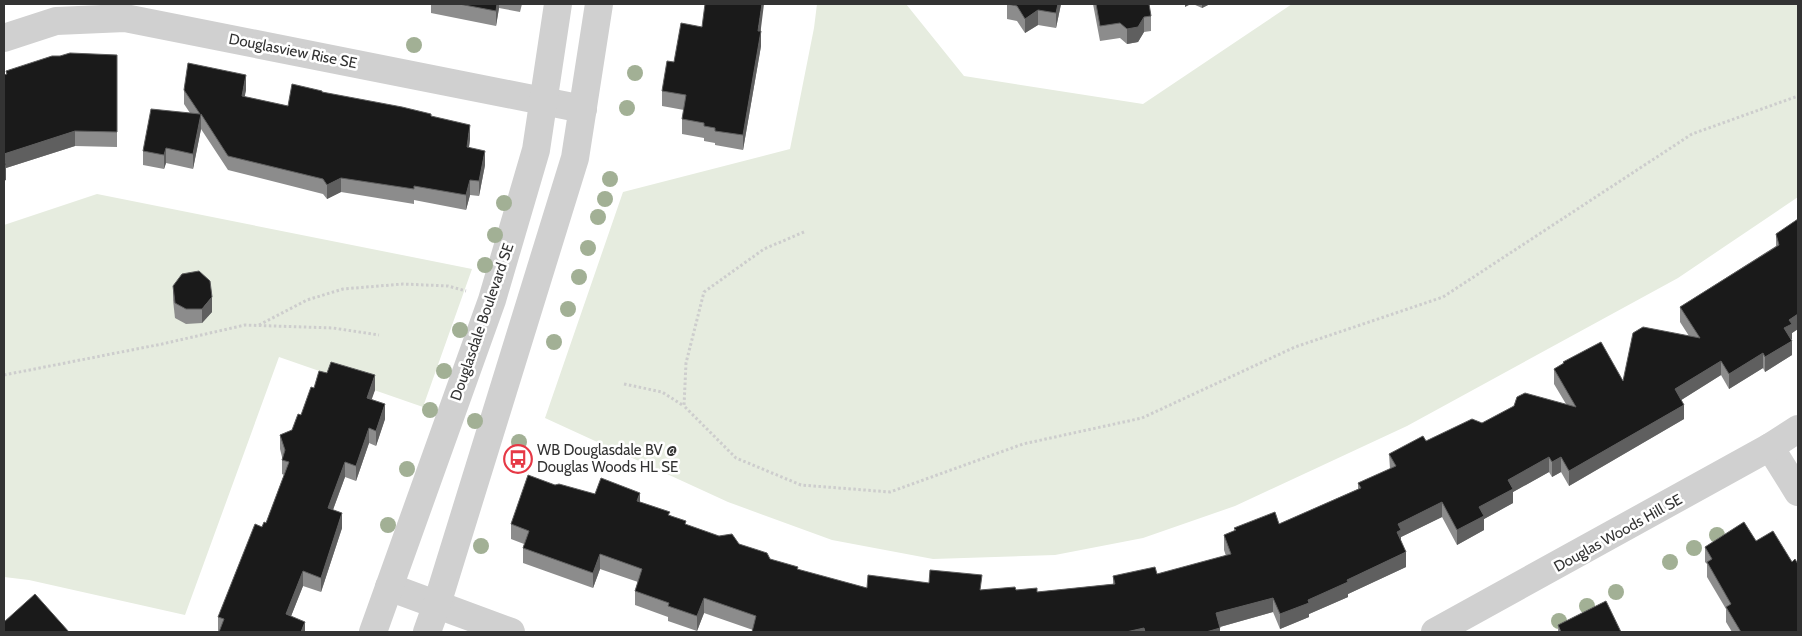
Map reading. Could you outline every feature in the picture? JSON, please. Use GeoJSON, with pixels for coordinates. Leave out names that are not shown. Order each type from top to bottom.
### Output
{"type":"FeatureCollection","features":[{"type":"Feature","properties":{"kind":"street","name":"Douglasdale Boulevard SE"},"geometry":{"type":"LineString","coordinates":[[373,632],[492,300],[536,150],[558,4]]}},
{"type":"Feature","properties":{"kind":"street"},"geometry":{"type":"LineString","coordinates":[[427,632],[575,158],[599,4]]}},
{"type":"Feature","properties":{"kind":"street","name":"Douglasview Rise SE"},"geometry":{"type":"LineString","coordinates":[[4,38],[56,21],[125,18],[583,109]]}},
{"type":"Feature","properties":{"kind":"street","name":"Douglas Woods Hill SE"},"geometry":{"type":"LineString","coordinates":[[1446,630],[1770,447],[1798,429]]}},
{"type":"Feature","properties":{"kind":"street"},"geometry":{"type":"LineString","coordinates":[[1770,447],[1798,492]]}},
{"type":"Feature","properties":{"kind":"street"},"geometry":{"type":"LineString","coordinates":[[389,587],[511,632]]}},
{"type":"Feature","properties":{"kind":"path"},"geometry":{"type":"LineString","coordinates":[[624,384],[662,392],[684,406],[736,458],[802,485],[890,492],[1023,444],[1142,418],[1295,347],[1443,297],[1692,134],[1798,96]]}},
{"type":"Feature","properties":{"kind":"path"},"geometry":{"type":"LineString","coordinates":[[684,406],[686,363],[704,292],[764,249],[804,232]]}},
{"type":"Feature","properties":{"kind":"path"},"geometry":{"type":"LineString","coordinates":[[258,326],[307,300],[342,289],[403,284],[448,286],[492,300]]}},
{"type":"Feature","properties":{"kind":"path"},"geometry":{"type":"LineString","coordinates":[[4,375],[162,344],[245,325],[333,328],[378,335]]}},
{"type":"Feature","properties":{"kind":"shaded area"},"geometry":{"type":"Polygon","coordinates":[[[817,4],[906,4],[964,76],[1143,104],[1292,4],[1798,4],[1798,197],[1678,278],[1407,426],[1235,506],[1143,538],[1055,555],[933,559],[832,540],[728,502],[545,418],[623,192],[790,149],[817,4]]]}},
{"type":"Feature","properties":{"kind":"shaded area"},"geometry":{"type":"Polygon","coordinates":[[[97,194],[472,269],[423,407],[279,357],[185,615],[29,580],[4,577],[4,225],[97,194]]]}},
{"type":"Feature","properties":{"kind":"building"},"geometry":{"type":"Polygon","coordinates":[[[459,4],[497,4],[496,11],[459,4]]]}},
{"type":"Feature","properties":{"kind":"building"},"geometry":{"type":"Polygon","coordinates":[[[705,4],[762,4],[758,31],[761,31],[743,135],[715,131],[715,128],[704,126],[704,123],[682,119],[686,95],[662,91],[667,61],[674,62],[681,23],[702,27],[705,4]]]}},
{"type":"Feature","properties":{"kind":"building"},"geometry":{"type":"Polygon","coordinates":[[[1007,4],[1058,4],[1056,13],[1038,10],[1025,19],[1017,6],[1007,4]]]}},
{"type":"Feature","properties":{"kind":"building"},"geometry":{"type":"Polygon","coordinates":[[[1096,4],[1149,4],[1151,16],[1144,17],[1138,27],[1127,29],[1120,23],[1100,26],[1096,4]]]}},
{"type":"Feature","properties":{"kind":"building"},"geometry":{"type":"Polygon","coordinates":[[[70,53],[117,55],[117,132],[75,131],[4,154],[4,75],[7,74],[6,71],[52,56],[70,53]]]}},
{"type":"Feature","properties":{"kind":"building"},"geometry":{"type":"Polygon","coordinates":[[[188,63],[246,75],[242,96],[288,106],[292,84],[322,92],[402,107],[470,125],[467,147],[485,151],[479,181],[470,180],[466,195],[414,186],[414,189],[341,178],[327,185],[323,179],[228,156],[201,114],[193,154],[166,148],[164,155],[143,151],[151,109],[200,114],[184,90],[188,63]]]}},
{"type":"Feature","properties":{"kind":"building"},"geometry":{"type":"Polygon","coordinates":[[[1798,219],[1798,314],[1789,320],[1792,324],[1784,328],[1792,341],[1765,357],[1763,353],[1729,374],[1721,361],[1675,389],[1684,405],[1569,471],[1561,457],[1552,462],[1549,457],[1508,480],[1513,489],[1479,507],[1484,516],[1457,530],[1442,502],[1398,524],[1401,530],[1397,532],[1406,552],[1308,600],[1309,603],[1280,614],[1273,598],[1216,613],[1220,628],[1206,632],[1145,632],[1144,628],[1126,632],[752,632],[756,616],[704,598],[697,616],[668,606],[669,603],[635,591],[642,569],[600,554],[593,573],[523,548],[529,531],[511,524],[528,475],[555,485],[559,484],[595,494],[601,478],[640,493],[637,501],[670,512],[668,515],[686,521],[685,524],[719,536],[732,534],[739,544],[767,553],[770,559],[798,567],[797,569],[867,588],[868,575],[929,583],[930,570],[982,575],[980,590],[1015,587],[1016,590],[1037,588],[1037,592],[1115,584],[1113,576],[1155,567],[1157,574],[1231,554],[1224,535],[1236,530],[1234,528],[1275,512],[1279,524],[1361,488],[1358,483],[1396,466],[1389,454],[1423,436],[1426,441],[1472,419],[1482,423],[1514,406],[1517,397],[1525,393],[1576,407],[1554,369],[1563,362],[1601,342],[1623,381],[1633,333],[1643,327],[1700,338],[1680,307],[1779,245],[1776,234],[1798,219]]]}},
{"type":"Feature","properties":{"kind":"building"},"geometry":{"type":"Polygon","coordinates":[[[199,271],[210,281],[212,297],[202,309],[186,309],[175,303],[173,286],[182,274],[199,271]]]}},
{"type":"Feature","properties":{"kind":"building"},"geometry":{"type":"Polygon","coordinates":[[[331,362],[375,375],[367,398],[385,404],[376,431],[369,428],[356,466],[345,462],[328,508],[342,513],[321,578],[303,571],[286,614],[305,622],[301,632],[219,632],[224,619],[218,617],[255,524],[262,527],[264,522],[266,523],[289,462],[282,460],[285,450],[280,435],[292,430],[298,414],[301,415],[311,387],[314,388],[319,371],[327,373],[331,362]]]}},
{"type":"Feature","properties":{"kind":"building"},"geometry":{"type":"Polygon","coordinates":[[[1744,522],[1756,541],[1773,531],[1792,562],[1795,559],[1798,564],[1798,632],[1741,632],[1726,607],[1731,604],[1707,562],[1712,559],[1705,547],[1744,522]]]}},
{"type":"Feature","properties":{"kind":"building"},"geometry":{"type":"Polygon","coordinates":[[[35,594],[69,632],[4,632],[4,622],[35,594]]]}},
{"type":"Feature","properties":{"kind":"building"},"geometry":{"type":"Polygon","coordinates":[[[1606,601],[1621,632],[1561,632],[1558,625],[1606,601]]]}},
{"type":"Feature","properties":{"kind":"place","name":"WB Douglasdale BV @ Douglas Woods HL SE"},"geometry":{"type":"Point","coordinates":[518,459]}}]}
